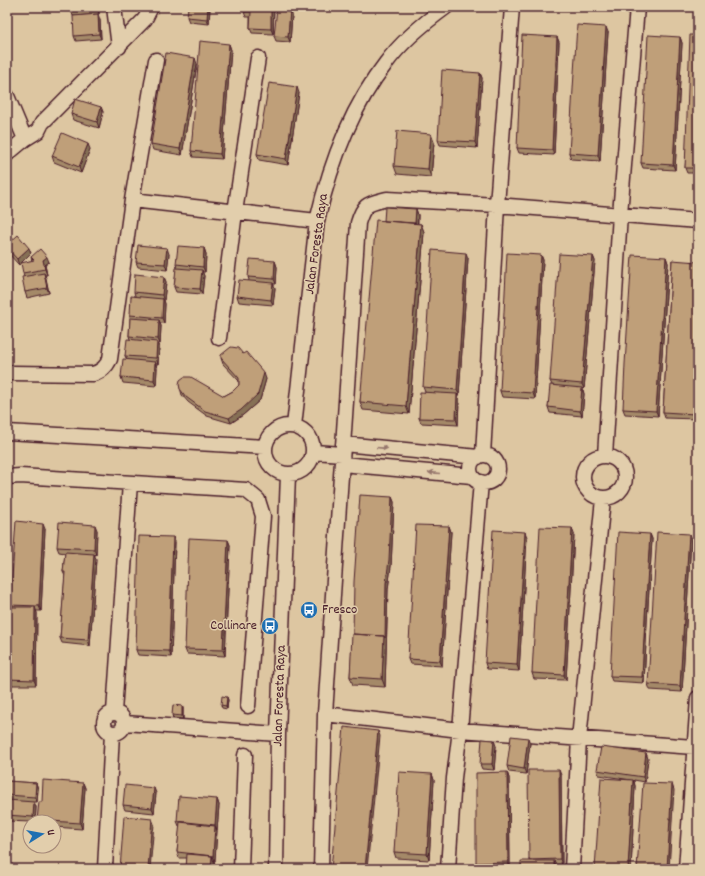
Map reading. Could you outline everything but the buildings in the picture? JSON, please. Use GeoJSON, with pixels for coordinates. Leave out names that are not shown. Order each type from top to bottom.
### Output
{"type":"FeatureCollection","features":[{"type":"Feature","properties":{"kind":"street"},"geometry":{"type":"LineString","coordinates":[[114,7],[118,47]]}},
{"type":"Feature","properties":{"kind":"street"},"geometry":{"type":"LineString","coordinates":[[7,154],[25,139],[38,131],[42,123],[145,19],[151,7]]}},
{"type":"Feature","properties":{"kind":"street","name":"Jalan Foresta Raya"},"geometry":{"type":"LineString","coordinates":[[294,426],[317,221],[323,193],[341,140],[363,98],[386,63],[420,26],[446,7]]}},
{"type":"Feature","properties":{"kind":"street"},"geometry":{"type":"LineString","coordinates":[[480,456],[512,7]]}},
{"type":"Feature","properties":{"kind":"street"},"geometry":{"type":"LineString","coordinates":[[605,456],[620,214],[637,7]]}},
{"type":"Feature","properties":{"kind":"street"},"geometry":{"type":"LineString","coordinates":[[219,338],[235,212],[258,58]]}},
{"type":"Feature","properties":{"kind":"street"},"geometry":{"type":"LineString","coordinates":[[11,373],[93,374],[101,371],[110,359],[132,200],[156,60]]}},
{"type":"Feature","properties":{"kind":"street"},"geometry":{"type":"LineString","coordinates":[[7,96],[25,139]]}},
{"type":"Feature","properties":{"kind":"street"},"geometry":{"type":"LineString","coordinates":[[321,869],[325,714],[358,223],[362,210],[371,203],[387,199],[497,204],[698,221]]}},
{"type":"Feature","properties":{"kind":"street"},"geometry":{"type":"LineString","coordinates":[[132,200],[317,221]]}},
{"type":"Feature","properties":{"kind":"street"},"geometry":{"type":"LineString","coordinates":[[284,426],[294,426],[308,435],[314,452],[306,469],[297,474],[288,475],[278,473],[270,466],[266,457],[265,447],[268,438],[275,430],[284,426]]}},
{"type":"Feature","properties":{"kind":"street"},"geometry":{"type":"LineString","coordinates":[[7,432],[265,447]]}},
{"type":"Feature","properties":{"kind":"street"},"geometry":{"type":"LineString","coordinates":[[314,452],[342,454],[488,455],[493,458],[498,468],[498,473],[492,481],[486,483],[477,479],[342,454]]}},
{"type":"Feature","properties":{"kind":"street"},"geometry":{"type":"LineString","coordinates":[[448,869],[454,778],[460,730],[477,479],[471,471],[471,465],[473,460],[480,456]]}},
{"type":"Feature","properties":{"kind":"street"},"geometry":{"type":"LineString","coordinates":[[605,456],[613,458],[620,463],[624,470],[625,478],[623,486],[618,493],[612,498],[603,499],[594,497],[587,490],[583,482],[583,472],[588,463],[595,458],[605,456]]}},
{"type":"Feature","properties":{"kind":"street","name":"Jalan Foresta Raya"},"geometry":{"type":"LineString","coordinates":[[276,869],[278,734],[288,475]]}},
{"type":"Feature","properties":{"kind":"street"},"geometry":{"type":"LineString","coordinates":[[7,477],[20,476],[246,490],[258,500],[263,516],[248,706]]}},
{"type":"Feature","properties":{"kind":"street"},"geometry":{"type":"LineString","coordinates":[[114,712],[130,483]]}},
{"type":"Feature","properties":{"kind":"street"},"geometry":{"type":"LineString","coordinates":[[572,869],[579,739],[603,499]]}},
{"type":"Feature","properties":{"kind":"street"},"geometry":{"type":"LineString","coordinates":[[686,869],[698,698]]}},
{"type":"Feature","properties":{"kind":"street"},"geometry":{"type":"LineString","coordinates":[[114,712],[122,716],[125,724],[122,730],[116,734],[105,728],[104,720],[109,713],[114,712]]}},
{"type":"Feature","properties":{"kind":"street"},"geometry":{"type":"LineString","coordinates":[[325,714],[460,730],[694,747]]}},
{"type":"Feature","properties":{"kind":"street"},"geometry":{"type":"LineString","coordinates":[[125,724],[278,734]]}},
{"type":"Feature","properties":{"kind":"street"},"geometry":{"type":"LineString","coordinates":[[105,869],[112,733]]}},
{"type":"Feature","properties":{"kind":"street"},"geometry":{"type":"LineString","coordinates":[[241,869],[245,755]]}},
{"type":"Feature","properties":{"kind":"place","name":"Fresco"},"geometry":{"type":"Point","coordinates":[309,610]}},
{"type":"Feature","properties":{"kind":"place","name":"Collinare"},"geometry":{"type":"Point","coordinates":[270,626]}}]}
